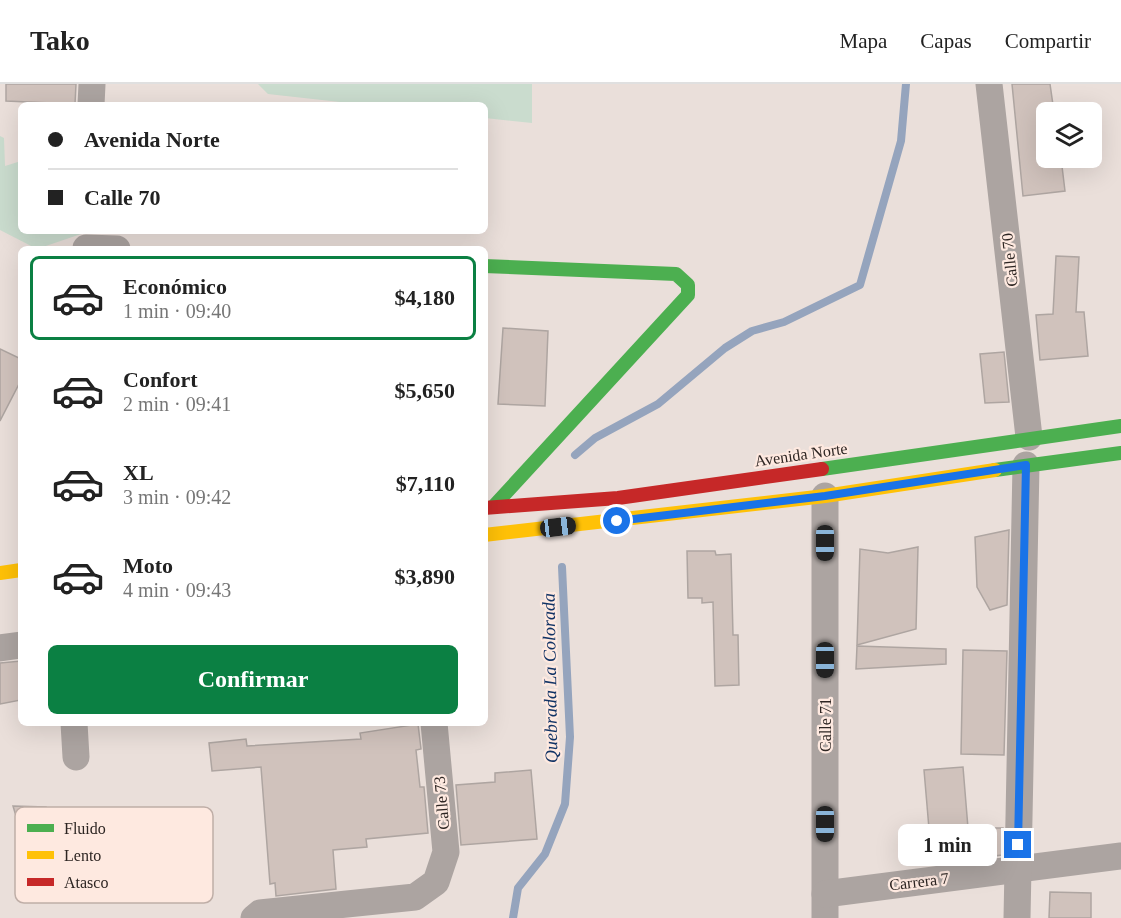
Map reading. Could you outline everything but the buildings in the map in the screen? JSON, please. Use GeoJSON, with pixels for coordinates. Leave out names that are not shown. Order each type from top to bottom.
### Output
{"type":"FeatureCollection","features":[{"type":"Feature","properties":{"kind":"main road"},"geometry":{"type":"LineString","coordinates":[[488,266],[676,274],[688,285],[688,295],[489,507]]}},
{"type":"Feature","properties":{"kind":"main road","name":"Avenida Norte"},"geometry":{"type":"LineString","coordinates":[[489,507],[618,498],[1029,437],[1121,426]]}},
{"type":"Feature","properties":{"kind":"main road"},"geometry":{"type":"LineString","coordinates":[[488,535],[825,496],[1121,453]]}},
{"type":"Feature","properties":{"kind":"main road"},"geometry":{"type":"LineString","coordinates":[[0,573],[18,570]]}},
{"type":"Feature","properties":{"kind":"street"},"geometry":{"type":"LineString","coordinates":[[91,102],[92,84]]}},
{"type":"Feature","properties":{"kind":"street","name":"Calle 70"},"geometry":{"type":"LineString","coordinates":[[989,84],[1029,437]]}},
{"type":"Feature","properties":{"kind":"street"},"geometry":{"type":"LineString","coordinates":[[86,243],[102,246]]}},
{"type":"Feature","properties":{"kind":"street"},"geometry":{"type":"LineString","coordinates":[[1017,918],[1026,465]]}},
{"type":"Feature","properties":{"kind":"street","name":"Calle 71"},"geometry":{"type":"LineString","coordinates":[[825,496],[825,906]]}},
{"type":"Feature","properties":{"kind":"street"},"geometry":{"type":"LineString","coordinates":[[0,648],[18,645]]}},
{"type":"Feature","properties":{"kind":"street"},"geometry":{"type":"LineString","coordinates":[[74,726],[76,757]]}},
{"type":"Feature","properties":{"kind":"street","name":"Calle 73"},"geometry":{"type":"LineString","coordinates":[[254,918],[260,913],[415,897],[436,882],[446,852],[434,726]]}},
{"type":"Feature","properties":{"kind":"street","name":"Carrera 7"},"geometry":{"type":"LineString","coordinates":[[825,906],[1018,869],[1121,856]]}},
{"type":"Feature","properties":{"kind":"green space"},"geometry":{"type":"Polygon","coordinates":[[[258,84],[532,84],[532,123],[488,118],[488,102],[340,102],[268,94],[258,84]]]}},
{"type":"Feature","properties":{"kind":"green space"},"geometry":{"type":"Polygon","coordinates":[[[0,136],[4,138],[5,166],[18,162],[18,234],[81,234],[46,246],[31,246],[0,230],[0,136]]]}},
{"type":"Feature","properties":{"kind":"waterway","name":"Quebrada La Colorada"},"geometry":{"type":"LineString","coordinates":[[575,455],[595,438],[658,404],[725,348],[752,331],[784,322],[860,285],[901,141],[906,84]]}},
{"type":"Feature","properties":{"kind":"waterway","name":"Quebrada La Colorada"},"geometry":{"type":"LineString","coordinates":[[513,918],[518,888],[545,854],[565,804],[570,737],[562,567]]}},
{"type":"Feature","properties":{"kind":"traffic: fast"},"geometry":{"type":"LineString","coordinates":[[488,266],[676,274],[688,285],[688,295],[493,507]]}},
{"type":"Feature","properties":{"kind":"traffic: fast"},"geometry":{"type":"LineString","coordinates":[[822,469],[1121,426]]}},
{"type":"Feature","properties":{"kind":"traffic: fast"},"geometry":{"type":"LineString","coordinates":[[995,470],[1121,453]]}},
{"type":"Feature","properties":{"kind":"traffic: slow"},"geometry":{"type":"LineString","coordinates":[[488,535],[825,496],[995,470]]}},
{"type":"Feature","properties":{"kind":"traffic: slow"},"geometry":{"type":"LineString","coordinates":[[0,573],[18,570]]}},
{"type":"Feature","properties":{"kind":"traffic: jam"},"geometry":{"type":"LineString","coordinates":[[488,508],[618,498],[822,469]]}},
{"type":"Feature","properties":{"kind":"route"},"geometry":{"type":"LineString","coordinates":[[617,521],[825,496],[1026,465],[1018,845]]}}]}
